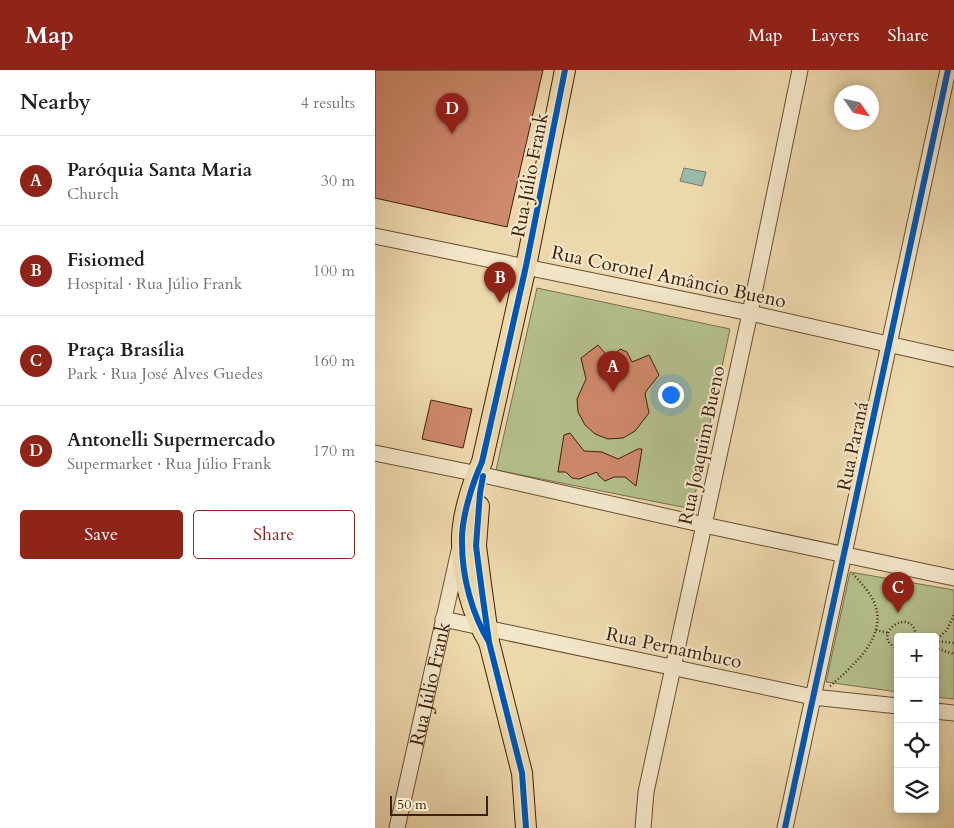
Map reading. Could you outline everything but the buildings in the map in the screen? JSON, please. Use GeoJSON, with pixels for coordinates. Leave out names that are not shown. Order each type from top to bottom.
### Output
{"type":"FeatureCollection","features":[{"type":"Feature","properties":{"kind":"main road","name":"Rua Júlio Frank"},"geometry":{"type":"LineString","coordinates":[[480,470],[526,266],[565,70]]}},
{"type":"Feature","properties":{"kind":"main road"},"geometry":{"type":"LineString","coordinates":[[480,470],[466,514],[461,541],[463,568],[486,632],[522,773],[526,828]]}},
{"type":"Feature","properties":{"kind":"main road"},"geometry":{"type":"LineString","coordinates":[[480,470],[476,546],[486,632]]}},
{"type":"Feature","properties":{"kind":"street","name":"Rua Joaquim Bueno"},"geometry":{"type":"LineString","coordinates":[[643,828],[646,792],[750,313],[800,70]]}},
{"type":"Feature","properties":{"kind":"street","name":"Rua Paraná"},"geometry":{"type":"LineString","coordinates":[[785,828],[815,697],[842,561],[948,70]]}},
{"type":"Feature","properties":{"kind":"street","name":"Rua Coronel Amâncio Bueno"},"geometry":{"type":"LineString","coordinates":[[375,236],[750,313],[954,359]]}},
{"type":"Feature","properties":{"kind":"street"},"geometry":{"type":"LineString","coordinates":[[375,453],[480,470],[842,561],[954,578]]}},
{"type":"Feature","properties":{"kind":"street","name":"Rua Júlio Frank"},"geometry":{"type":"LineString","coordinates":[[397,828],[461,541]]}},
{"type":"Feature","properties":{"kind":"street","name":"Rua Pernambuco"},"geometry":{"type":"LineString","coordinates":[[443,619],[486,632],[815,697],[894,706]]}},
{"type":"Feature","properties":{"kind":"street"},"geometry":{"type":"LineString","coordinates":[[939,711],[954,713]]}},
{"type":"Feature","properties":{"kind":"path"},"geometry":{"type":"LineString","coordinates":[[815,697],[838,679],[863,654],[876,630],[878,619],[874,603],[864,587],[842,561]]}},
{"type":"Feature","properties":{"kind":"path"},"geometry":{"type":"LineString","coordinates":[[939,637],[947,630],[954,615]]}},
{"type":"Feature","properties":{"kind":"path"},"geometry":{"type":"LineString","coordinates":[[894,645],[889,641],[888,633],[893,624],[902,621],[911,625],[915,633]]}},
{"type":"Feature","properties":{"kind":"path"},"geometry":{"type":"LineString","coordinates":[[876,630],[888,633]]}},
{"type":"Feature","properties":{"kind":"path"},"geometry":{"type":"LineString","coordinates":[[939,641],[954,643]]}},
{"type":"Feature","properties":{"kind":"path"},"geometry":{"type":"LineString","coordinates":[[939,649],[954,654]]}},
{"type":"Feature","properties":{"kind":"green space"},"geometry":{"type":"Polygon","coordinates":[[[537,288],[730,329],[692,509],[496,470],[537,288]]]}},
{"type":"Feature","properties":{"kind":"green space"},"geometry":{"type":"Polygon","coordinates":[[[850,572],[954,590],[954,699],[939,697],[939,633],[894,633],[894,691],[826,682],[850,572]]]}},
{"type":"Feature","properties":{"kind":"shaded area"},"geometry":{"type":"Polygon","coordinates":[[[684,168],[706,172],[702,186],[680,181],[684,168]]]}},
{"type":"Feature","properties":{"kind":"cycle path"},"geometry":{"type":"LineString","coordinates":[[489,642],[473,607],[466,582],[462,556],[463,523],[471,491],[482,462],[526,266],[565,70]]}},
{"type":"Feature","properties":{"kind":"cycle path"},"geometry":{"type":"LineString","coordinates":[[785,828],[948,70]]}},
{"type":"Feature","properties":{"kind":"cycle path"},"geometry":{"type":"LineString","coordinates":[[483,476],[476,546],[489,642],[522,773],[526,828]]}},
{"type":"Feature","properties":{"kind":"place","name":"Antonelli Supermercado"},"geometry":{"type":"Point","coordinates":[452,134]}},
{"type":"Feature","properties":{"kind":"place","name":"Fisiomed"},"geometry":{"type":"Point","coordinates":[500,303]}},
{"type":"Feature","properties":{"kind":"place","name":"Paróquia Santa Maria"},"geometry":{"type":"Point","coordinates":[613,392]}},
{"type":"Feature","properties":{"kind":"place","name":"Praça Brasília"},"geometry":{"type":"Point","coordinates":[898,613]}}]}
